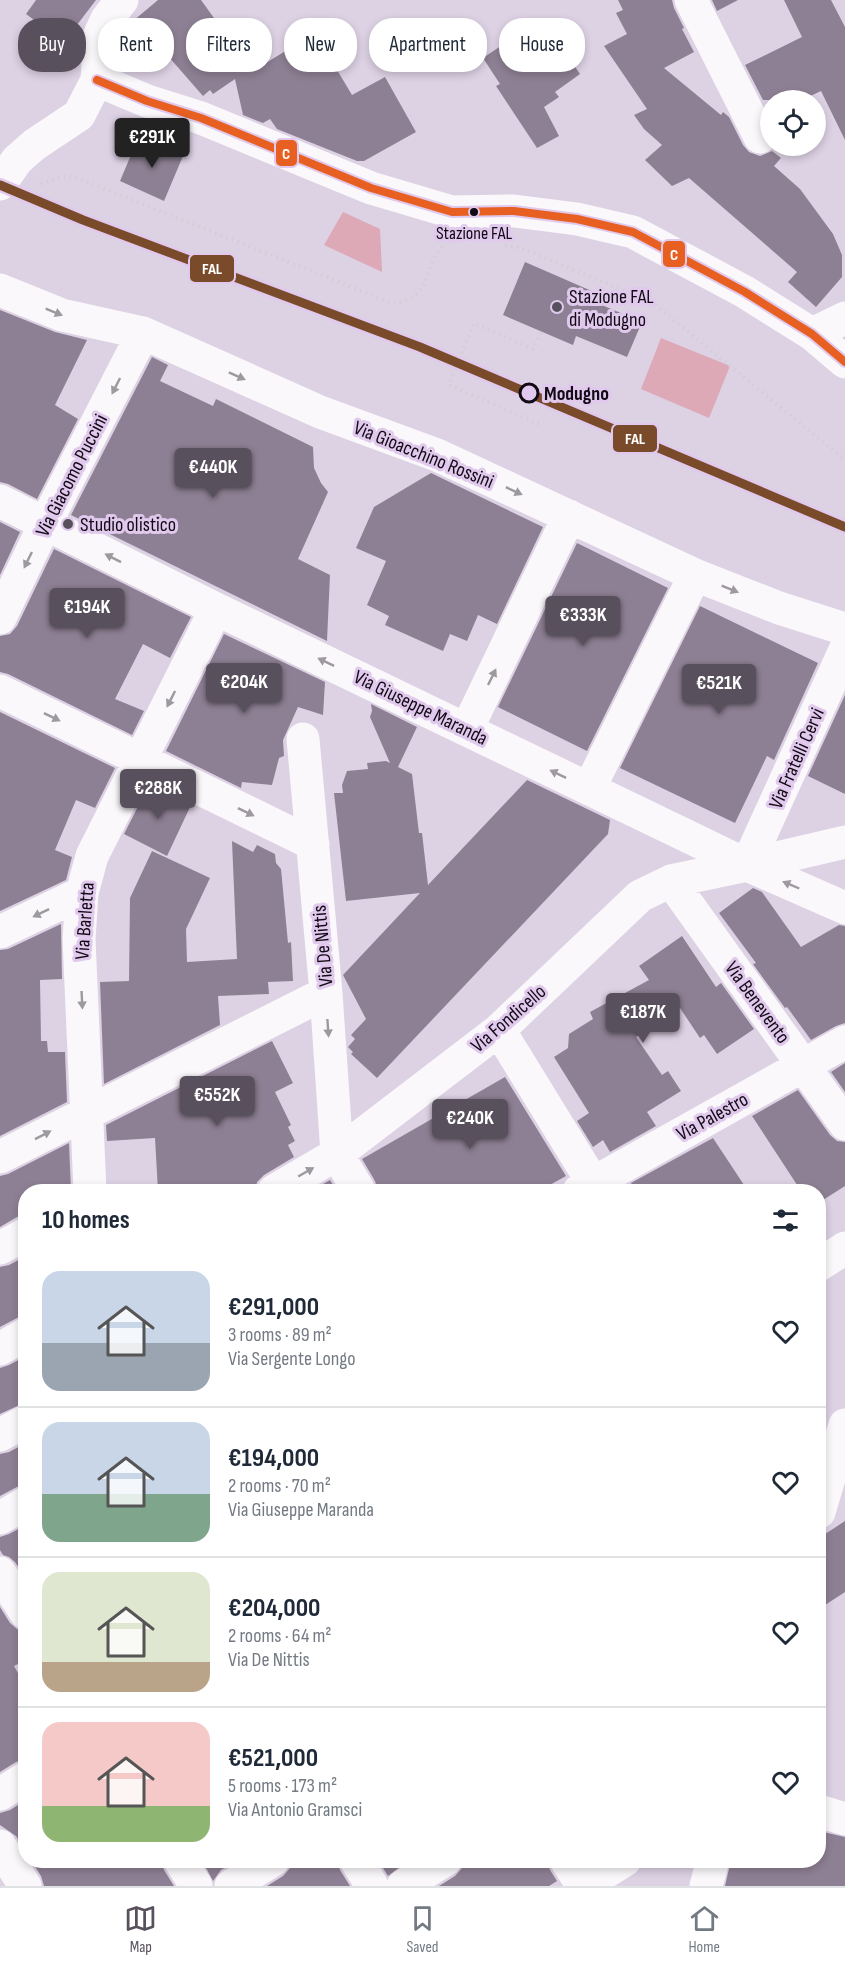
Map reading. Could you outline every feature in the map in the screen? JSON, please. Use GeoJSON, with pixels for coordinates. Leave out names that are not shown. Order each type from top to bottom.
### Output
{"type":"FeatureCollection","features":[{"type":"Feature","properties":{"kind":"street"},"geometry":{"type":"LineString","coordinates":[[5,170],[34,145],[79,115],[97,80],[100,34],[107,19],[122,0]]}},
{"type":"Feature","properties":{"kind":"street"},"geometry":{"type":"LineString","coordinates":[[691,0],[760,137]]}},
{"type":"Feature","properties":{"kind":"street"},"geometry":{"type":"LineString","coordinates":[[97,80],[147,101],[201,118],[371,188],[452,212],[533,213],[577,219],[633,232],[648,242],[680,256],[745,291],[812,334],[845,362]]}},
{"type":"Feature","properties":{"kind":"street","name":"Via Gioacchino Rossini"},"geometry":{"type":"LineString","coordinates":[[0,290],[62,315],[143,333],[320,412],[437,455],[695,575],[779,608],[845,629]]}},
{"type":"Feature","properties":{"kind":"street"},"geometry":{"type":"LineString","coordinates":[[812,334],[845,318]]}},
{"type":"Feature","properties":{"kind":"street","name":"Via Giacomo Puccini"},"geometry":{"type":"LineString","coordinates":[[0,618],[45,524],[143,333]]}},
{"type":"Feature","properties":{"kind":"street","name":"Via Giuseppe Maranda"},"geometry":{"type":"LineString","coordinates":[[0,501],[216,609],[589,789],[747,865],[845,908]]}},
{"type":"Feature","properties":{"kind":"street"},"geometry":{"type":"LineString","coordinates":[[467,729],[569,516]]}},
{"type":"Feature","properties":{"kind":"street"},"geometry":{"type":"LineString","coordinates":[[589,789],[695,575]]}},
{"type":"Feature","properties":{"kind":"street","name":"Via Barletta"},"geometry":{"type":"LineString","coordinates":[[90,1184],[79,939],[82,893],[92,856],[216,609]]}},
{"type":"Feature","properties":{"kind":"street","name":"Via Fratelli Cervi"},"geometry":{"type":"LineString","coordinates":[[747,865],[845,651]]}},
{"type":"Feature","properties":{"kind":"street"},"geometry":{"type":"LineString","coordinates":[[0,691],[313,844]]}},
{"type":"Feature","properties":{"kind":"street","name":"Via De Nittis"},"geometry":{"type":"LineString","coordinates":[[303,739],[326,993],[337,1154]]}},
{"type":"Feature","properties":{"kind":"street","name":"Via Fondicello"},"geometry":{"type":"LineString","coordinates":[[286,1184],[337,1154],[499,1030],[640,896],[670,881],[845,842]]}},
{"type":"Feature","properties":{"kind":"street","name":"Via Benevento"},"geometry":{"type":"LineString","coordinates":[[670,881],[845,1124]]}},
{"type":"Feature","properties":{"kind":"street"},"geometry":{"type":"LineString","coordinates":[[0,932],[82,893]]}},
{"type":"Feature","properties":{"kind":"street"},"geometry":{"type":"LineString","coordinates":[[0,1157],[326,993]]}},
{"type":"Feature","properties":{"kind":"street"},"geometry":{"type":"LineString","coordinates":[[499,1030],[588,1184]]}},
{"type":"Feature","properties":{"kind":"street","name":"Via Palestro"},"geometry":{"type":"LineString","coordinates":[[597,1184],[845,1041]]}},
{"type":"Feature","properties":{"kind":"street"},"geometry":{"type":"LineString","coordinates":[[337,1154],[355,1184]]}},
{"type":"Feature","properties":{"kind":"street"},"geometry":{"type":"LineString","coordinates":[[0,1248],[18,1238]]}},
{"type":"Feature","properties":{"kind":"street"},"geometry":{"type":"LineString","coordinates":[[826,1260],[845,1248]]}},
{"type":"Feature","properties":{"kind":"street"},"geometry":{"type":"LineString","coordinates":[[0,1349],[18,1339]]}},
{"type":"Feature","properties":{"kind":"street"},"geometry":{"type":"LineString","coordinates":[[828,1493],[845,1425]]}},
{"type":"Feature","properties":{"kind":"street"},"geometry":{"type":"LineString","coordinates":[[0,1436],[18,1426]]}},
{"type":"Feature","properties":{"kind":"street"},"geometry":{"type":"LineString","coordinates":[[0,1518],[18,1508]]}},
{"type":"Feature","properties":{"kind":"street"},"geometry":{"type":"LineString","coordinates":[[0,1574],[17,1605]]}},
{"type":"Feature","properties":{"kind":"street"},"geometry":{"type":"LineString","coordinates":[[0,1794],[18,1783]]}},
{"type":"Feature","properties":{"kind":"street"},"geometry":{"type":"LineString","coordinates":[[826,1813],[845,1819]]}},
{"type":"Feature","properties":{"kind":"street"},"geometry":{"type":"LineString","coordinates":[[0,1846],[26,1886]]}},
{"type":"Feature","properties":{"kind":"street"},"geometry":{"type":"LineString","coordinates":[[185,1868],[196,1886]]}},
{"type":"Feature","properties":{"kind":"street"},"geometry":{"type":"LineString","coordinates":[[231,1886],[260,1868]]}},
{"type":"Feature","properties":{"kind":"street"},"geometry":{"type":"LineString","coordinates":[[361,1868],[372,1886]]}},
{"type":"Feature","properties":{"kind":"street"},"geometry":{"type":"LineString","coordinates":[[403,1886],[432,1868]]}},
{"type":"Feature","properties":{"kind":"street"},"geometry":{"type":"LineString","coordinates":[[580,1879],[606,1868]]}},
{"type":"Feature","properties":{"kind":"street"},"geometry":{"type":"LineString","coordinates":[[706,1886],[711,1868]]}},
{"type":"Feature","properties":{"kind":"path"},"geometry":{"type":"LineString","coordinates":[[5,170],[24,189],[64,177],[82,180],[392,303],[405,302],[417,294],[425,284],[439,249],[448,240]]}},
{"type":"Feature","properties":{"kind":"path"},"geometry":{"type":"LineString","coordinates":[[501,244],[521,248],[652,302],[845,460]]}},
{"type":"Feature","properties":{"kind":"path"},"geometry":{"type":"LineString","coordinates":[[539,424],[449,385],[474,323],[533,349],[541,332]]}},
{"type":"Feature","properties":{"kind":"shaded area"},"geometry":{"type":"Polygon","coordinates":[[[343,212],[380,229],[382,272],[324,245],[343,212]]]}},
{"type":"Feature","properties":{"kind":"shaded area"},"geometry":{"type":"Polygon","coordinates":[[[661,338],[730,366],[709,418],[641,389],[661,338]]]}},
{"type":"Feature","properties":{"kind":"building"},"geometry":{"type":"Polygon","coordinates":[[[36,0],[96,0],[82,18],[31,18],[26,14],[36,0]]]}},
{"type":"Feature","properties":{"kind":"building"},"geometry":{"type":"Polygon","coordinates":[[[158,0],[201,0],[214,18],[186,18],[186,72],[272,72],[272,59],[284,52],[284,72],[338,72],[352,95],[385,77],[416,132],[364,161],[357,161],[277,129],[270,119],[263,123],[243,115],[235,79],[213,94],[210,90],[203,96],[174,63],[174,18],[137,18],[158,0]]]}},
{"type":"Feature","properties":{"kind":"building"},"geometry":{"type":"Polygon","coordinates":[[[618,0],[672,0],[684,28],[682,29],[694,52],[664,68],[721,115],[723,112],[729,117],[749,152],[760,156],[781,158],[774,166],[800,189],[833,234],[842,255],[842,277],[816,307],[788,282],[797,272],[689,178],[672,186],[645,160],[662,145],[644,129],[634,115],[647,109],[604,46],[627,34],[616,13],[623,10],[618,0]]]}},
{"type":"Feature","properties":{"kind":"building"},"geometry":{"type":"Polygon","coordinates":[[[712,0],[738,0],[717,11],[712,0]]]}},
{"type":"Feature","properties":{"kind":"building"},"geometry":{"type":"Polygon","coordinates":[[[784,0],[831,0],[845,27],[845,140],[826,101],[826,90],[760,90],[760,94],[745,65],[802,37],[784,0]]]}},
{"type":"Feature","properties":{"kind":"building"},"geometry":{"type":"Polygon","coordinates":[[[499,47],[499,72],[579,72],[580,74],[555,92],[559,97],[544,107],[559,136],[537,148],[496,86],[500,84],[487,64],[487,55],[499,47]]]}},
{"type":"Feature","properties":{"kind":"building"},"geometry":{"type":"Polygon","coordinates":[[[139,136],[183,156],[164,201],[120,181],[139,136]]]}},
{"type":"Feature","properties":{"kind":"building","name":"Stazione FAL di Modugno"},"geometry":{"type":"Polygon","coordinates":[[[525,262],[594,292],[590,300],[642,322],[627,357],[576,336],[573,345],[503,315],[525,262]]]}},
{"type":"Feature","properties":{"kind":"building"},"geometry":{"type":"Polygon","coordinates":[[[0,310],[55,332],[87,340],[55,405],[78,419],[37,499],[0,482],[0,310]]]}},
{"type":"Feature","properties":{"kind":"building"},"geometry":{"type":"Polygon","coordinates":[[[152,357],[168,365],[160,381],[213,406],[216,399],[313,447],[314,468],[328,492],[298,559],[330,575],[327,641],[71,515],[152,357]]]}},
{"type":"Feature","properties":{"kind":"building"},"geometry":{"type":"Polygon","coordinates":[[[431,473],[543,527],[497,624],[478,615],[467,641],[450,634],[443,651],[385,625],[389,616],[367,605],[386,561],[356,548],[374,507],[431,473]]]}},
{"type":"Feature","properties":{"kind":"building"},"geometry":{"type":"Polygon","coordinates":[[[0,522],[20,532],[0,575],[0,522]]]}},
{"type":"Feature","properties":{"kind":"building"},"geometry":{"type":"Polygon","coordinates":[[[577,543],[668,588],[587,751],[498,707],[577,543]]]}},
{"type":"Feature","properties":{"kind":"building"},"geometry":{"type":"Polygon","coordinates":[[[54,549],[191,617],[170,658],[143,644],[115,699],[144,711],[132,735],[0,672],[0,636],[10,634],[17,626],[54,549]]]}},
{"type":"Feature","properties":{"kind":"building"},"geometry":{"type":"Polygon","coordinates":[[[700,606],[818,663],[774,760],[767,756],[735,823],[620,768],[700,606]]]}},
{"type":"Feature","properties":{"kind":"building"},"geometry":{"type":"Polygon","coordinates":[[[224,634],[325,682],[323,715],[298,707],[283,740],[284,756],[279,758],[272,785],[242,782],[241,788],[166,751],[224,634]]]}},
{"type":"Feature","properties":{"kind":"building"},"geometry":{"type":"Polygon","coordinates":[[[845,695],[845,794],[808,776],[845,695]]]}},
{"type":"Feature","properties":{"kind":"building"},"geometry":{"type":"Polygon","coordinates":[[[371,704],[417,727],[398,767],[412,774],[428,885],[527,780],[610,820],[608,834],[377,1078],[351,1054],[353,1052],[348,1047],[355,1039],[351,1035],[366,1019],[343,975],[420,893],[346,901],[334,793],[343,793],[342,785],[347,771],[368,769],[367,763],[386,761],[390,763],[370,717],[371,704]]]}},
{"type":"Feature","properties":{"kind":"building"},"geometry":{"type":"Polygon","coordinates":[[[0,712],[115,768],[95,808],[76,800],[55,850],[72,857],[66,880],[0,911],[0,712]]]}},
{"type":"Feature","properties":{"kind":"building"},"geometry":{"type":"Polygon","coordinates":[[[149,785],[191,805],[167,856],[124,834],[149,785]]]}},
{"type":"Feature","properties":{"kind":"building"},"geometry":{"type":"Polygon","coordinates":[[[232,841],[253,852],[257,845],[275,854],[276,863],[281,869],[288,943],[291,942],[293,981],[268,982],[269,994],[218,996],[220,1025],[104,1084],[100,982],[129,981],[130,898],[152,851],[210,878],[186,929],[187,962],[237,959],[232,841]]]}},
{"type":"Feature","properties":{"kind":"building"},"geometry":{"type":"Polygon","coordinates":[[[753,888],[762,892],[801,947],[839,925],[845,926],[845,1023],[811,1040],[753,964],[756,963],[719,913],[753,888]]]}},
{"type":"Feature","properties":{"kind":"building"},"geometry":{"type":"Polygon","coordinates":[[[61,924],[62,979],[40,980],[41,1041],[47,1041],[48,1052],[65,1052],[67,1102],[0,1136],[0,950],[8,949],[61,924]]]}},
{"type":"Feature","properties":{"kind":"building"},"geometry":{"type":"Polygon","coordinates":[[[682,936],[716,987],[721,983],[754,1029],[717,1054],[704,1035],[700,1038],[680,1008],[636,1037],[662,1075],[668,1071],[681,1091],[647,1112],[656,1126],[610,1152],[603,1140],[593,1147],[577,1121],[589,1113],[554,1057],[568,1048],[569,1034],[593,1019],[590,1012],[649,980],[639,966],[682,936]]]}},
{"type":"Feature","properties":{"kind":"building"},"geometry":{"type":"Polygon","coordinates":[[[272,1041],[293,1083],[275,1092],[291,1125],[288,1127],[295,1141],[288,1145],[294,1157],[264,1175],[257,1184],[158,1184],[155,1138],[107,1141],[106,1125],[272,1041]]]}},
{"type":"Feature","properties":{"kind":"building"},"geometry":{"type":"Polygon","coordinates":[[[845,1063],[845,1092],[831,1072],[845,1063]]]}},
{"type":"Feature","properties":{"kind":"building"},"geometry":{"type":"Polygon","coordinates":[[[505,1077],[566,1176],[552,1184],[376,1184],[362,1159],[505,1077]]]}},
{"type":"Feature","properties":{"kind":"building"},"geometry":{"type":"Polygon","coordinates":[[[798,1090],[830,1135],[837,1141],[845,1142],[845,1186],[826,1198],[826,1184],[796,1184],[752,1116],[798,1090]]]}},
{"type":"Feature","properties":{"kind":"building"},"geometry":{"type":"Polygon","coordinates":[[[713,1138],[743,1184],[632,1184],[713,1138]]]}},
{"type":"Feature","properties":{"kind":"building"},"geometry":{"type":"Polygon","coordinates":[[[69,1143],[71,1184],[18,1184],[18,1217],[0,1227],[0,1176],[69,1143]]]}},
{"type":"Feature","properties":{"kind":"building"},"geometry":{"type":"Polygon","coordinates":[[[18,1260],[18,1318],[0,1327],[0,1267],[18,1260]]]}},
{"type":"Feature","properties":{"kind":"building"},"geometry":{"type":"Polygon","coordinates":[[[18,1360],[18,1406],[0,1414],[0,1368],[18,1360]]]}},
{"type":"Feature","properties":{"kind":"building"},"geometry":{"type":"Polygon","coordinates":[[[18,1447],[18,1487],[0,1496],[0,1454],[18,1447]]]}},
{"type":"Feature","properties":{"kind":"building"},"geometry":{"type":"Polygon","coordinates":[[[845,1521],[845,1592],[826,1604],[826,1533],[845,1521]]]}},
{"type":"Feature","properties":{"kind":"building"},"geometry":{"type":"Polygon","coordinates":[[[18,1529],[18,1566],[0,1550],[0,1537],[18,1529]]]}},
{"type":"Feature","properties":{"kind":"building"},"geometry":{"type":"Polygon","coordinates":[[[0,1607],[10,1623],[18,1629],[18,1664],[14,1666],[18,1673],[18,1761],[0,1772],[0,1607]]]}},
{"type":"Feature","properties":{"kind":"building"},"geometry":{"type":"Polygon","coordinates":[[[18,1805],[18,1839],[0,1825],[0,1813],[18,1805]]]}},
{"type":"Feature","properties":{"kind":"building"},"geometry":{"type":"Polygon","coordinates":[[[826,1833],[845,1837],[845,1886],[725,1886],[729,1868],[826,1868],[826,1833]]]}},
{"type":"Feature","properties":{"kind":"building"},"geometry":{"type":"Polygon","coordinates":[[[36,1868],[163,1868],[174,1886],[44,1886],[36,1868]]]}},
{"type":"Feature","properties":{"kind":"building"},"geometry":{"type":"Polygon","coordinates":[[[206,1868],[224,1868],[221,1870],[213,1881],[206,1868]]]}},
{"type":"Feature","properties":{"kind":"building"},"geometry":{"type":"Polygon","coordinates":[[[290,1868],[339,1868],[350,1886],[267,1886],[283,1876],[290,1868]]]}},
{"type":"Feature","properties":{"kind":"building"},"geometry":{"type":"Polygon","coordinates":[[[383,1868],[398,1868],[388,1876],[383,1868]]]}},
{"type":"Feature","properties":{"kind":"building"},"geometry":{"type":"Polygon","coordinates":[[[462,1868],[549,1868],[557,1881],[549,1886],[439,1886],[455,1876],[462,1868]]]}},
{"type":"Feature","properties":{"kind":"rail line","name":"FAL"},"geometry":{"type":"LineString","coordinates":[[0,185],[83,220],[420,347],[845,527]]}},
{"type":"Feature","properties":{"kind":"transit line","name":"C"},"geometry":{"type":"LineString","coordinates":[[97,80],[147,101],[201,118],[371,188],[452,212],[514,211],[577,219],[633,232],[745,292],[812,334],[845,362]]}},
{"type":"Feature","properties":{"kind":"place","name":"Stazione FAL"},"geometry":{"type":"Point","coordinates":[474,212]}},
{"type":"Feature","properties":{"kind":"place","name":"Stazione FAL di Modugno"},"geometry":{"type":"Point","coordinates":[557,307]}},
{"type":"Feature","properties":{"kind":"place","name":"Modugno"},"geometry":{"type":"Point","coordinates":[529,393]}},
{"type":"Feature","properties":{"kind":"place","name":"Studio olistico"},"geometry":{"type":"Point","coordinates":[68,524]}}]}
